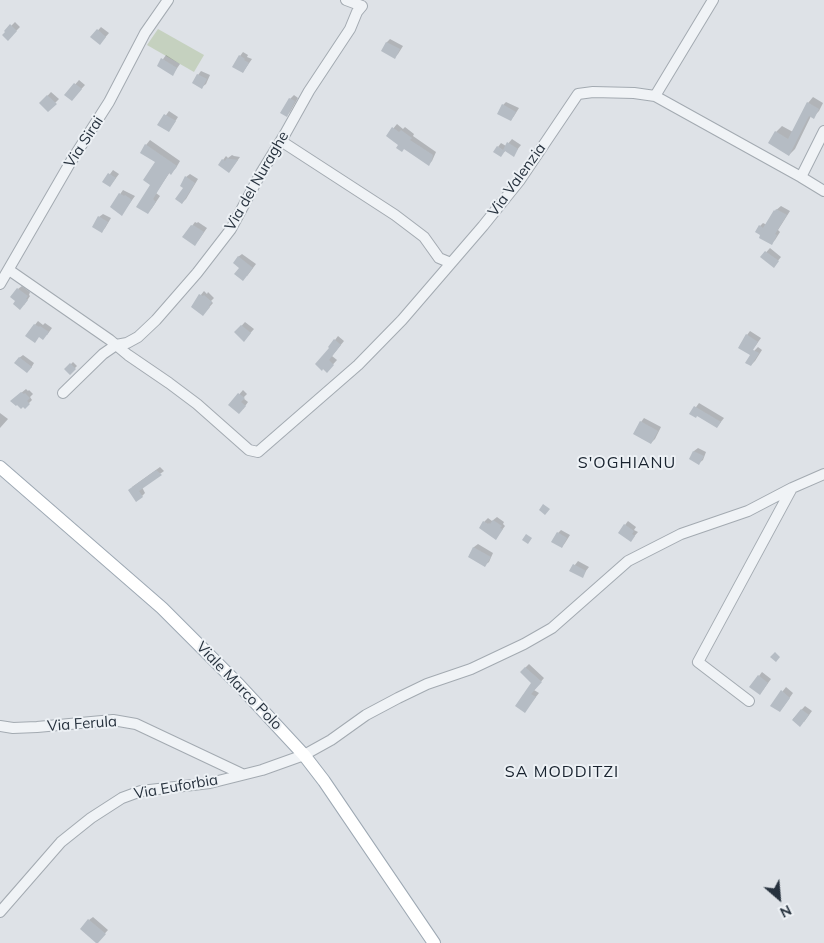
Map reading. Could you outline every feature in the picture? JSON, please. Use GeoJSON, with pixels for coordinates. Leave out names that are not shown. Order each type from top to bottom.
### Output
{"type":"FeatureCollection","features":[{"type":"Feature","properties":{"kind":"main road","name":"Viale Marco Polo"},"geometry":{"type":"LineString","coordinates":[[0,467],[169,615],[239,685],[304,755],[434,943]]}},
{"type":"Feature","properties":{"kind":"street","name":"Via Sirai"},"geometry":{"type":"LineString","coordinates":[[0,284],[70,163],[110,102],[145,33],[168,0]]}},
{"type":"Feature","properties":{"kind":"street","name":"Via del Nuraghe"},"geometry":{"type":"LineString","coordinates":[[63,393],[103,354],[116,345],[127,343],[138,337],[156,320],[198,273],[231,229],[309,91],[350,29],[357,12],[362,6],[346,0]]}},
{"type":"Feature","properties":{"kind":"street"},"geometry":{"type":"LineString","coordinates":[[655,96],[713,0]]}},
{"type":"Feature","properties":{"kind":"street","name":"Via Valenzia"},"geometry":{"type":"LineString","coordinates":[[116,345],[197,404],[249,450],[258,452],[358,365],[402,320],[484,226],[520,180],[578,94],[593,92],[634,93],[655,96],[824,191]]}},
{"type":"Feature","properties":{"kind":"street"},"geometry":{"type":"LineString","coordinates":[[801,177],[824,132]]}},
{"type":"Feature","properties":{"kind":"street"},"geometry":{"type":"LineString","coordinates":[[281,140],[395,215],[424,237],[439,258],[451,263]]}},
{"type":"Feature","properties":{"kind":"street"},"geometry":{"type":"LineString","coordinates":[[8,270],[116,345]]}},
{"type":"Feature","properties":{"kind":"street","name":"Via Euforbia"},"geometry":{"type":"LineString","coordinates":[[0,912],[61,842],[91,818],[122,798],[141,791],[210,782],[262,770],[304,755],[331,740],[366,715],[398,698],[427,684],[471,669],[524,644],[552,628],[628,561],[681,534],[748,511],[824,474]]}},
{"type":"Feature","properties":{"kind":"street"},"geometry":{"type":"LineString","coordinates":[[749,701],[698,662],[792,488]]}},
{"type":"Feature","properties":{"kind":"street","name":"Via Ferula"},"geometry":{"type":"LineString","coordinates":[[0,726],[37,727],[113,720],[136,724],[242,774]]}},
{"type":"Feature","properties":{"kind":"green space"},"geometry":{"type":"Polygon","coordinates":[[[158,29],[204,55],[194,72],[147,45],[158,29]]]}},
{"type":"Feature","properties":{"kind":"building"},"geometry":{"type":"Polygon","coordinates":[[[10,24],[17,31],[8,41],[2,35],[10,24]]]}},
{"type":"Feature","properties":{"kind":"building"},"geometry":{"type":"Polygon","coordinates":[[[97,29],[106,37],[100,45],[90,37],[97,29]]]}},
{"type":"Feature","properties":{"kind":"building"},"geometry":{"type":"Polygon","coordinates":[[[386,42],[400,49],[395,59],[381,51],[386,42]]]}},
{"type":"Feature","properties":{"kind":"building"},"geometry":{"type":"Polygon","coordinates":[[[239,55],[249,63],[243,73],[232,67],[239,55]]]}},
{"type":"Feature","properties":{"kind":"building"},"geometry":{"type":"Polygon","coordinates":[[[161,58],[177,68],[173,76],[157,66],[161,58]]]}},
{"type":"Feature","properties":{"kind":"building"},"geometry":{"type":"Polygon","coordinates":[[[197,74],[207,79],[202,89],[192,83],[197,74]]]}},
{"type":"Feature","properties":{"kind":"building"},"geometry":{"type":"Polygon","coordinates":[[[74,83],[82,89],[72,101],[64,95],[74,83]]]}},
{"type":"Feature","properties":{"kind":"building"},"geometry":{"type":"Polygon","coordinates":[[[47,95],[57,104],[48,112],[39,103],[47,95]]]}},
{"type":"Feature","properties":{"kind":"building"},"geometry":{"type":"Polygon","coordinates":[[[289,98],[295,101],[287,117],[280,113],[289,98]]]}},
{"type":"Feature","properties":{"kind":"building"},"geometry":{"type":"Polygon","coordinates":[[[807,102],[819,109],[814,119],[809,116],[789,156],[768,143],[775,131],[788,139],[807,102]]]}},
{"type":"Feature","properties":{"kind":"building"},"geometry":{"type":"Polygon","coordinates":[[[502,104],[516,112],[511,121],[497,114],[502,104]]]}},
{"type":"Feature","properties":{"kind":"building"},"geometry":{"type":"Polygon","coordinates":[[[164,114],[176,121],[169,132],[157,125],[164,114]]]}},
{"type":"Feature","properties":{"kind":"building"},"geometry":{"type":"Polygon","coordinates":[[[392,127],[399,132],[401,130],[412,138],[410,140],[433,155],[429,166],[404,149],[402,152],[396,148],[398,145],[386,136],[392,127]]]}},
{"type":"Feature","properties":{"kind":"building"},"geometry":{"type":"Polygon","coordinates":[[[507,142],[518,149],[514,157],[505,151],[501,157],[493,152],[497,146],[503,150],[507,142]]]}},
{"type":"Feature","properties":{"kind":"building"},"geometry":{"type":"Polygon","coordinates":[[[145,144],[177,166],[171,175],[169,173],[153,199],[156,202],[148,214],[136,207],[150,185],[143,180],[155,162],[140,153],[145,144]]]}},
{"type":"Feature","properties":{"kind":"building"},"geometry":{"type":"Polygon","coordinates":[[[227,158],[238,160],[229,173],[218,165],[222,159],[225,161],[227,158]]]}},
{"type":"Feature","properties":{"kind":"building"},"geometry":{"type":"Polygon","coordinates":[[[108,173],[116,178],[110,187],[102,182],[108,173]]]}},
{"type":"Feature","properties":{"kind":"building"},"geometry":{"type":"Polygon","coordinates":[[[185,176],[195,183],[182,204],[175,199],[183,188],[180,186],[185,176]]]}},
{"type":"Feature","properties":{"kind":"building"},"geometry":{"type":"Polygon","coordinates":[[[119,193],[132,200],[122,216],[110,207],[119,193]]]}},
{"type":"Feature","properties":{"kind":"building"},"geometry":{"type":"Polygon","coordinates":[[[776,209],[787,215],[775,234],[777,235],[772,245],[759,238],[760,235],[755,232],[759,225],[763,228],[776,209]]]}},
{"type":"Feature","properties":{"kind":"building"},"geometry":{"type":"Polygon","coordinates":[[[98,216],[108,222],[102,233],[92,227],[98,216]]]}},
{"type":"Feature","properties":{"kind":"building"},"geometry":{"type":"Polygon","coordinates":[[[191,225],[204,232],[195,246],[182,237],[191,225]]]}},
{"type":"Feature","properties":{"kind":"building"},"geometry":{"type":"Polygon","coordinates":[[[765,251],[779,261],[774,268],[760,257],[765,251]]]}},
{"type":"Feature","properties":{"kind":"building"},"geometry":{"type":"Polygon","coordinates":[[[238,256],[253,268],[243,281],[234,274],[239,268],[233,263],[238,256]]]}},
{"type":"Feature","properties":{"kind":"building"},"geometry":{"type":"Polygon","coordinates":[[[17,288],[28,296],[26,299],[28,300],[20,310],[13,304],[15,301],[10,297],[17,288]]]}},
{"type":"Feature","properties":{"kind":"building"},"geometry":{"type":"Polygon","coordinates":[[[199,294],[204,295],[212,302],[203,316],[191,307],[199,294]]]}},
{"type":"Feature","properties":{"kind":"building"},"geometry":{"type":"Polygon","coordinates":[[[34,324],[49,332],[43,340],[39,337],[35,343],[25,336],[34,324]]]}},
{"type":"Feature","properties":{"kind":"building"},"geometry":{"type":"Polygon","coordinates":[[[241,325],[251,333],[244,342],[234,332],[241,325]]]}},
{"type":"Feature","properties":{"kind":"building"},"geometry":{"type":"Polygon","coordinates":[[[746,334],[758,342],[753,350],[759,353],[751,366],[745,363],[750,355],[738,348],[746,334]]]}},
{"type":"Feature","properties":{"kind":"building"},"geometry":{"type":"Polygon","coordinates":[[[334,339],[341,345],[329,360],[334,365],[327,373],[315,364],[334,339]]]}},
{"type":"Feature","properties":{"kind":"building"},"geometry":{"type":"Polygon","coordinates":[[[19,357],[32,367],[27,373],[14,363],[19,357]]]}},
{"type":"Feature","properties":{"kind":"building"},"geometry":{"type":"Polygon","coordinates":[[[70,363],[76,369],[70,375],[64,369],[70,363]]]}},
{"type":"Feature","properties":{"kind":"building"},"geometry":{"type":"Polygon","coordinates":[[[21,392],[30,398],[27,401],[30,404],[25,409],[23,407],[21,409],[10,401],[21,392]]]}},
{"type":"Feature","properties":{"kind":"building"},"geometry":{"type":"Polygon","coordinates":[[[238,393],[245,398],[241,402],[246,406],[239,414],[228,405],[238,393]]]}},
{"type":"Feature","properties":{"kind":"building"},"geometry":{"type":"Polygon","coordinates":[[[694,406],[721,422],[717,428],[697,416],[696,418],[689,414],[694,406]]]}},
{"type":"Feature","properties":{"kind":"building"},"geometry":{"type":"Polygon","coordinates":[[[640,421],[658,431],[651,444],[633,434],[640,421]]]}},
{"type":"Feature","properties":{"kind":"building"},"geometry":{"type":"Polygon","coordinates":[[[693,451],[704,456],[699,465],[689,459],[693,451]]]}},
{"type":"Feature","properties":{"kind":"building"},"geometry":{"type":"Polygon","coordinates":[[[156,470],[162,475],[139,491],[143,497],[136,502],[128,490],[156,470]]]}},
{"type":"Feature","properties":{"kind":"building"},"geometry":{"type":"Polygon","coordinates":[[[543,504],[550,509],[545,515],[539,510],[543,504]]]}},
{"type":"Feature","properties":{"kind":"building"},"geometry":{"type":"Polygon","coordinates":[[[493,520],[502,526],[500,528],[503,529],[496,540],[479,528],[483,521],[490,524],[493,520]]]}},
{"type":"Feature","properties":{"kind":"building"},"geometry":{"type":"Polygon","coordinates":[[[624,524],[634,531],[632,534],[635,536],[631,542],[618,533],[624,524]]]}},
{"type":"Feature","properties":{"kind":"building"},"geometry":{"type":"Polygon","coordinates":[[[557,532],[567,538],[562,548],[551,542],[557,532]]]}},
{"type":"Feature","properties":{"kind":"building"},"geometry":{"type":"Polygon","coordinates":[[[526,534],[532,538],[528,544],[522,540],[526,534]]]}},
{"type":"Feature","properties":{"kind":"building"},"geometry":{"type":"Polygon","coordinates":[[[473,547],[491,557],[485,567],[468,557],[473,547]]]}},
{"type":"Feature","properties":{"kind":"building"},"geometry":{"type":"Polygon","coordinates":[[[573,564],[586,571],[583,578],[569,571],[573,564]]]}},
{"type":"Feature","properties":{"kind":"building"},"geometry":{"type":"Polygon","coordinates":[[[775,652],[780,657],[776,662],[770,657],[775,652]]]}},
{"type":"Feature","properties":{"kind":"building"},"geometry":{"type":"Polygon","coordinates":[[[525,667],[542,682],[531,694],[536,697],[525,713],[515,706],[531,683],[520,672],[525,667]]]}},
{"type":"Feature","properties":{"kind":"building"},"geometry":{"type":"Polygon","coordinates":[[[758,675],[768,683],[760,695],[749,687],[758,675]]]}},
{"type":"Feature","properties":{"kind":"building"},"geometry":{"type":"Polygon","coordinates":[[[781,690],[790,698],[780,712],[770,706],[781,690]]]}},
{"type":"Feature","properties":{"kind":"building"},"geometry":{"type":"Polygon","coordinates":[[[801,709],[809,715],[800,727],[792,720],[801,709]]]}},
{"type":"Feature","properties":{"kind":"building"},"geometry":{"type":"Polygon","coordinates":[[[88,919],[106,934],[98,943],[80,929],[88,919]]]}},
{"type":"Feature","properties":{"kind":"district","name":"S'OGHIANU"},"geometry":{"type":"Point","coordinates":[627,463]}},
{"type":"Feature","properties":{"kind":"district","name":"SA MODDITZI"},"geometry":{"type":"Point","coordinates":[562,772]}}]}
